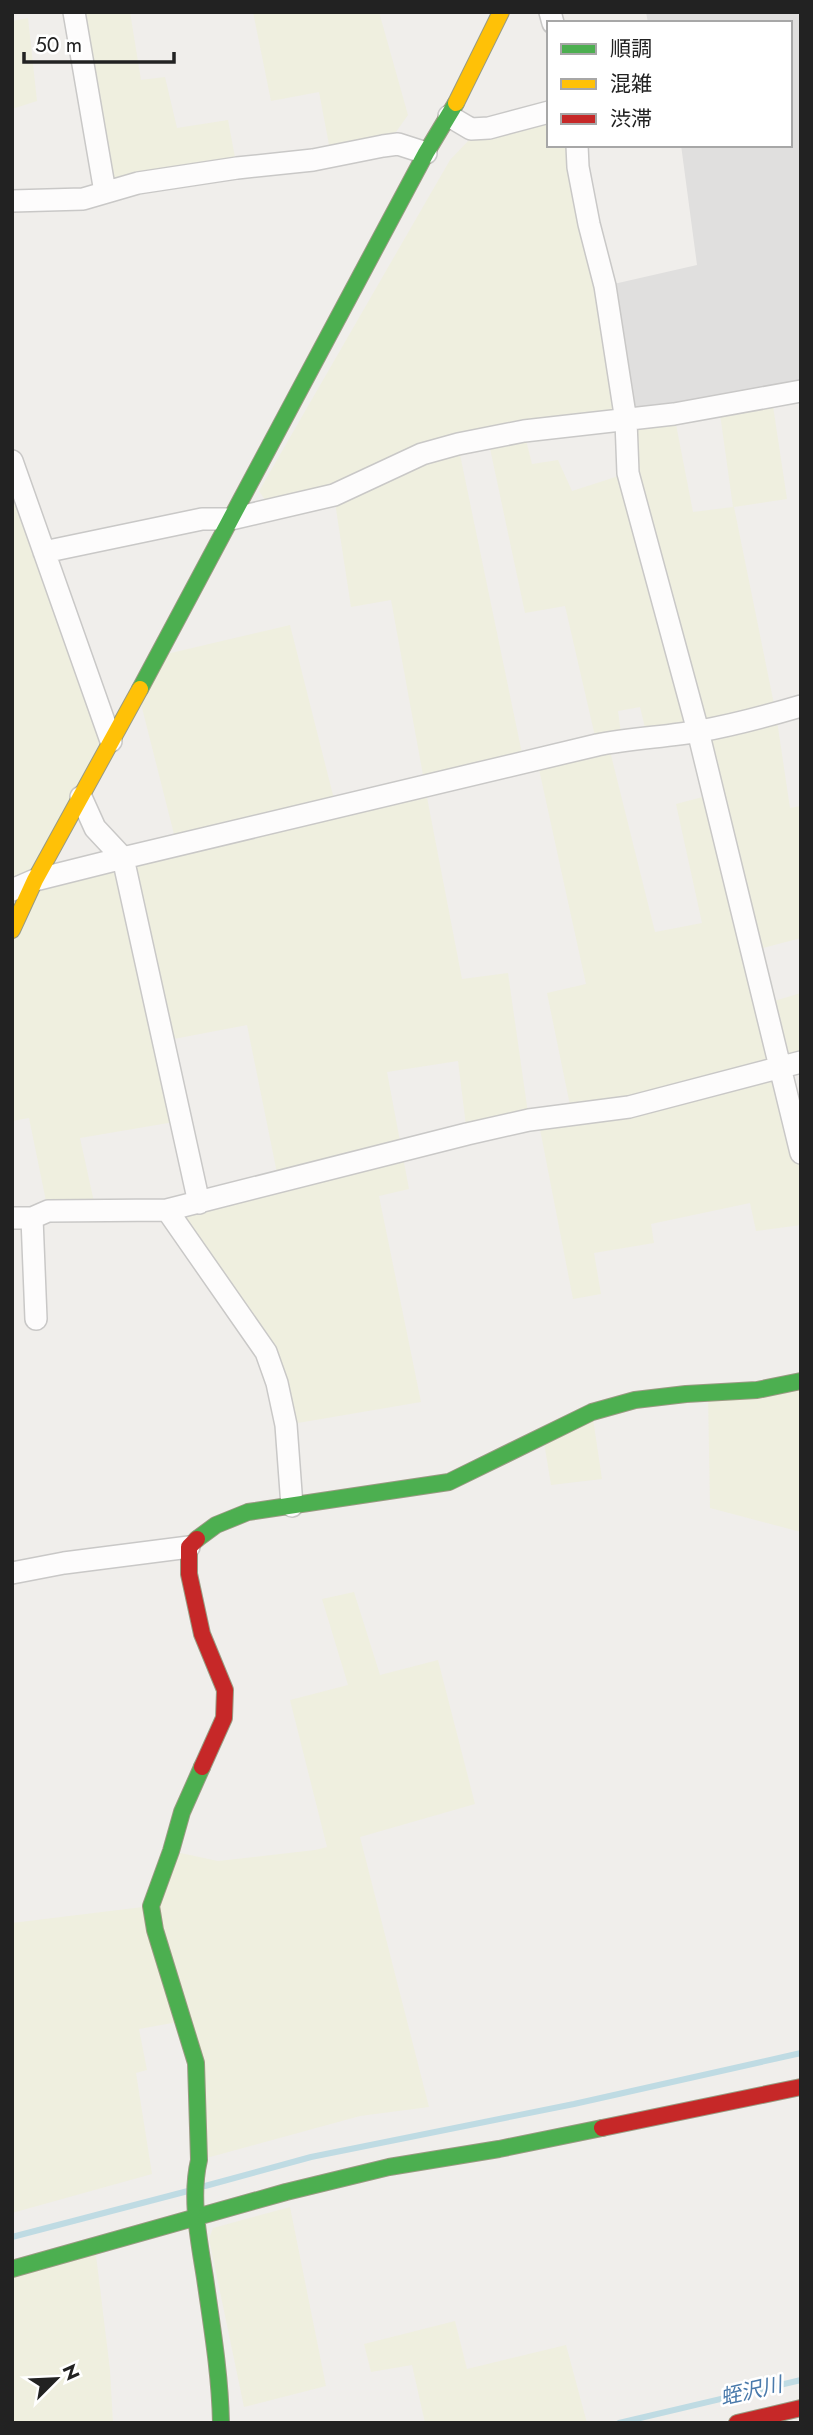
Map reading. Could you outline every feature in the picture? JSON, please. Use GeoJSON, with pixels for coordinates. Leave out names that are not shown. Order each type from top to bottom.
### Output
{"type":"FeatureCollection","features":[{"type":"Feature","properties":{"kind":"street"},"geometry":{"type":"LineString","coordinates":[[74,12],[105,192]]}},
{"type":"Feature","properties":{"kind":"street"},"geometry":{"type":"LineString","coordinates":[[12,930],[35,880],[426,153],[449,116],[501,12]]}},
{"type":"Feature","properties":{"kind":"street"},"geometry":{"type":"LineString","coordinates":[[449,116],[471,129],[489,128],[547,113]]}},
{"type":"Feature","properties":{"kind":"street"},"geometry":{"type":"LineString","coordinates":[[12,201],[83,198],[138,183],[313,160],[398,144],[426,153]]}},
{"type":"Feature","properties":{"kind":"street"},"geometry":{"type":"LineString","coordinates":[[577,147],[578,167],[589,224],[605,286],[626,421],[628,473],[698,731],[801,1153]]}},
{"type":"Feature","properties":{"kind":"street"},"geometry":{"type":"LineString","coordinates":[[44,552],[202,519],[231,519],[334,495],[422,454],[458,444],[524,431],[626,421],[760,401],[801,391]]}},
{"type":"Feature","properties":{"kind":"street"},"geometry":{"type":"LineString","coordinates":[[12,461],[111,741]]}},
{"type":"Feature","properties":{"kind":"street"},"geometry":{"type":"LineString","coordinates":[[12,890],[35,880],[123,858],[597,745],[748,722],[801,706]]}},
{"type":"Feature","properties":{"kind":"street"},"geometry":{"type":"LineString","coordinates":[[81,797],[95,828],[123,858],[199,1203]]}},
{"type":"Feature","properties":{"kind":"street"},"geometry":{"type":"LineString","coordinates":[[36,1320],[22,1218],[48,1211],[167,1210],[467,1135],[529,1121],[614,1110],[801,1062]]}},
{"type":"Feature","properties":{"kind":"street"},"geometry":{"type":"LineString","coordinates":[[167,1210],[266,1352],[277,1383],[286,1425],[292,1506]]}},
{"type":"Feature","properties":{"kind":"street"},"geometry":{"type":"LineString","coordinates":[[221,2423],[220,2379],[197,2213],[195,2174],[199,2160],[196,2063],[155,1930],[151,1906],[182,1812],[224,1718],[225,1689],[202,1634],[189,1574],[189,1547],[202,1532],[221,1520],[248,1512],[449,1482],[592,1412],[635,1400],[757,1390],[801,1381]]}},
{"type":"Feature","properties":{"kind":"street"},"geometry":{"type":"LineString","coordinates":[[12,1573],[64,1563],[189,1547]]}},
{"type":"Feature","properties":{"kind":"street"},"geometry":{"type":"LineString","coordinates":[[12,2269],[197,2213],[389,2167],[499,2149],[801,2087]]}},
{"type":"Feature","properties":{"kind":"street"},"geometry":{"type":"LineString","coordinates":[[737,2423],[801,2408]]}},
{"type":"Feature","properties":{"kind":"green space"},"geometry":{"type":"Polygon","coordinates":[[[85,12],[130,12],[141,80],[165,77],[177,128],[228,120],[237,168],[115,190],[85,12]]]}},
{"type":"Feature","properties":{"kind":"green space"},"geometry":{"type":"Polygon","coordinates":[[[253,12],[379,12],[408,115],[396,132],[330,150],[319,92],[271,101],[253,12]]]}},
{"type":"Feature","properties":{"kind":"green space"},"geometry":{"type":"Polygon","coordinates":[[[28,18],[37,101],[12,109],[12,21],[28,18]]]}},
{"type":"Feature","properties":{"kind":"green space"},"geometry":{"type":"Polygon","coordinates":[[[547,119],[547,147],[577,147],[605,286],[674,414],[693,512],[733,507],[720,414],[773,406],[787,499],[734,507],[776,714],[790,808],[801,806],[801,938],[752,951],[764,1004],[801,993],[801,1062],[779,1067],[801,1153],[801,1225],[756,1231],[750,1203],[651,1224],[654,1243],[594,1253],[601,1294],[573,1299],[538,1119],[572,1115],[547,993],[586,984],[537,760],[597,745],[565,606],[525,613],[488,439],[458,445],[524,763],[425,787],[462,979],[508,973],[529,1120],[467,1134],[458,1061],[387,1072],[409,1189],[379,1196],[421,1402],[286,1425],[277,1383],[167,1210],[279,1183],[247,1025],[163,1041],[180,1121],[80,1138],[96,1211],[48,1211],[29,1118],[12,1121],[12,461],[111,741],[36,879],[177,846],[138,692],[158,656],[290,625],[336,807],[425,786],[391,600],[351,607],[334,496],[269,506],[259,491],[450,160],[468,141],[483,134],[547,119]],[[626,421],[524,432],[532,464],[558,460],[572,491],[628,473],[626,421]],[[640,707],[618,711],[622,740],[608,743],[655,932],[702,923],[676,804],[714,794],[698,731],[647,736],[640,707]]]}},
{"type":"Feature","properties":{"kind":"green space"},"geometry":{"type":"Polygon","coordinates":[[[801,1381],[801,1532],[710,1508],[708,1393],[801,1381]]]}},
{"type":"Feature","properties":{"kind":"green space"},"geometry":{"type":"Polygon","coordinates":[[[592,1412],[602,1479],[551,1485],[543,1436],[592,1412]]]}},
{"type":"Feature","properties":{"kind":"green space"},"geometry":{"type":"Polygon","coordinates":[[[354,1592],[380,1675],[438,1660],[475,1804],[360,1837],[429,2107],[360,2116],[199,2160],[183,2021],[139,2029],[147,2070],[136,2073],[152,2174],[12,2213],[12,1923],[151,1906],[171,1851],[218,1861],[327,1847],[290,1700],[348,1685],[322,1599],[354,1592]]]}},
{"type":"Feature","properties":{"kind":"green space"},"geometry":{"type":"Polygon","coordinates":[[[290,2207],[326,2386],[244,2407],[209,2239],[213,2228],[290,2207]]]}},
{"type":"Feature","properties":{"kind":"green space"},"geometry":{"type":"Polygon","coordinates":[[[95,2247],[110,2370],[113,2423],[12,2423],[12,2269],[95,2247]]]}},
{"type":"Feature","properties":{"kind":"green space"},"geometry":{"type":"Polygon","coordinates":[[[455,2321],[467,2369],[566,2345],[587,2423],[425,2423],[412,2365],[371,2372],[364,2344],[455,2321]]]}},
{"type":"Feature","properties":{"kind":"shaded area"},"geometry":{"type":"Polygon","coordinates":[[[646,12],[801,12],[801,391],[626,421],[605,286],[697,265],[681,147],[792,147],[792,21],[648,21],[646,12]]]}},
{"type":"Feature","properties":{"kind":"waterway"},"geometry":{"type":"LineString","coordinates":[[205,2186],[311,2157],[574,2104],[801,2053]]}},
{"type":"Feature","properties":{"kind":"waterway"},"geometry":{"type":"LineString","coordinates":[[12,2237],[188,2191]]}},
{"type":"Feature","properties":{"kind":"waterway","name":"蛭沢川"},"geometry":{"type":"LineString","coordinates":[[619,2423],[801,2380]]}},
{"type":"Feature","properties":{"kind":"traffic: fast"},"geometry":{"type":"LineString","coordinates":[[140,689],[426,153],[456,103]]}},
{"type":"Feature","properties":{"kind":"traffic: fast"},"geometry":{"type":"LineString","coordinates":[[197,1539],[216,1525],[248,1512],[449,1482],[592,1412],[635,1400],[757,1390],[801,1381]]}},
{"type":"Feature","properties":{"kind":"traffic: fast"},"geometry":{"type":"LineString","coordinates":[[202,1767],[182,1812],[151,1906],[155,1930],[196,2063],[199,2160],[195,2189],[196,2219],[215,2351],[221,2423]]}},
{"type":"Feature","properties":{"kind":"traffic: fast"},"geometry":{"type":"LineString","coordinates":[[12,2269],[286,2192],[389,2167],[499,2149],[602,2128]]}},
{"type":"Feature","properties":{"kind":"traffic: slow"},"geometry":{"type":"LineString","coordinates":[[456,103],[501,12]]}},
{"type":"Feature","properties":{"kind":"traffic: slow"},"geometry":{"type":"LineString","coordinates":[[12,930],[35,880],[140,689]]}},
{"type":"Feature","properties":{"kind":"traffic: jam"},"geometry":{"type":"LineString","coordinates":[[197,1539],[189,1547],[189,1574],[202,1634],[225,1690],[224,1718],[202,1767]]}},
{"type":"Feature","properties":{"kind":"traffic: jam"},"geometry":{"type":"LineString","coordinates":[[602,2128],[801,2087]]}},
{"type":"Feature","properties":{"kind":"traffic: jam"},"geometry":{"type":"LineString","coordinates":[[737,2423],[801,2408]]}}]}
